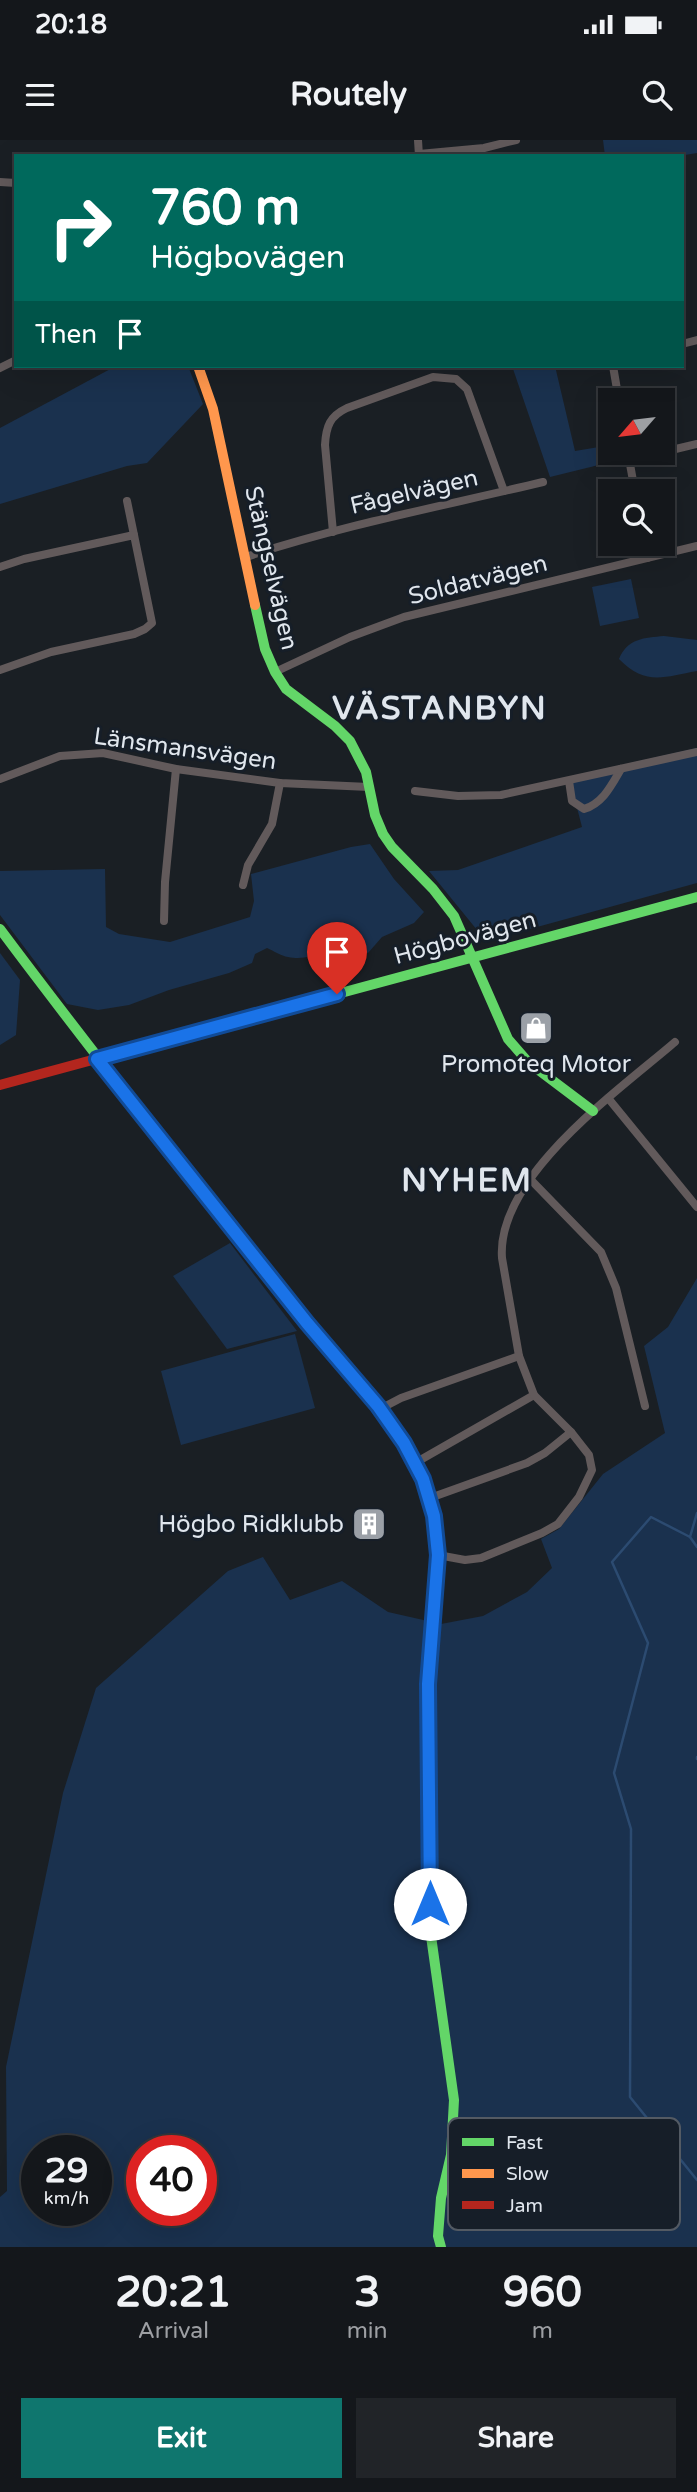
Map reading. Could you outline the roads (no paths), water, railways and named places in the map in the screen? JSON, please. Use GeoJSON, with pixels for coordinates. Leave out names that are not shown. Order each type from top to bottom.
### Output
{"type":"FeatureCollection","features":[{"type":"Feature","properties":{"kind":"street"},"geometry":{"type":"LineString","coordinates":[[428,154],[484,148],[516,140]]}},
{"type":"Feature","properties":{"kind":"street","name":"Stängselvägen"},"geometry":{"type":"LineString","coordinates":[[201,368],[213,409],[265,649],[275,672],[292,695],[350,740],[361,760],[383,834],[392,847],[446,903],[465,936],[501,1025],[516,1051],[593,1111]]}},
{"type":"Feature","properties":{"kind":"street"},"geometry":{"type":"LineString","coordinates":[[613,368],[617,388]]}},
{"type":"Feature","properties":{"kind":"street","name":"Fågelvägen"},"geometry":{"type":"LineString","coordinates":[[333,532],[325,453],[325,434],[330,419],[347,408],[433,377],[456,379],[467,388],[504,491]]}},
{"type":"Feature","properties":{"kind":"street"},"geometry":{"type":"LineString","coordinates":[[676,449],[697,444]]}},
{"type":"Feature","properties":{"kind":"street","name":"Fågelvägen"},"geometry":{"type":"LineString","coordinates":[[246,558],[333,532],[543,482]]}},
{"type":"Feature","properties":{"kind":"street"},"geometry":{"type":"LineString","coordinates":[[0,670],[51,652],[134,634],[152,623],[127,502]]}},
{"type":"Feature","properties":{"kind":"street"},"geometry":{"type":"LineString","coordinates":[[0,567],[24,559],[134,535]]}},
{"type":"Feature","properties":{"kind":"street","name":"Soldatvägen"},"geometry":{"type":"LineString","coordinates":[[275,672],[350,637],[404,617],[697,546]]}},
{"type":"Feature","properties":{"kind":"street"},"geometry":{"type":"LineString","coordinates":[[415,791],[458,796],[501,795],[697,752]]}},
{"type":"Feature","properties":{"kind":"street","name":"Länsmansvägen"},"geometry":{"type":"LineString","coordinates":[[0,779],[60,756],[88,753],[127,757],[176,769],[280,783],[369,787]]}},
{"type":"Feature","properties":{"kind":"street"},"geometry":{"type":"LineString","coordinates":[[164,921],[176,769]]}},
{"type":"Feature","properties":{"kind":"street"},"geometry":{"type":"LineString","coordinates":[[569,781],[572,801],[584,809],[594,806],[604,797],[621,769]]}},
{"type":"Feature","properties":{"kind":"street"},"geometry":{"type":"LineString","coordinates":[[243,885],[248,865],[272,824],[280,783]]}},
{"type":"Feature","properties":{"kind":"street","name":"Högbovägen"},"geometry":{"type":"LineString","coordinates":[[0,1085],[697,897]]}},
{"type":"Feature","properties":{"kind":"street"},"geometry":{"type":"LineString","coordinates":[[0,929],[97,1059],[307,1323],[380,1409],[415,1463],[429,1498],[434,1516],[438,1555],[428,1684],[430,1929],[454,2100],[453,2118]]}},
{"type":"Feature","properties":{"kind":"street"},"geometry":{"type":"LineString","coordinates":[[438,1555],[465,1560],[481,1558],[542,1534],[558,1524],[579,1497],[592,1471],[589,1455],[560,1420],[534,1395],[519,1356],[500,1242],[508,1213],[530,1179],[561,1142],[674,1042]]}},
{"type":"Feature","properties":{"kind":"street"},"geometry":{"type":"LineString","coordinates":[[608,1098],[697,1206]]}},
{"type":"Feature","properties":{"kind":"street"},"geometry":{"type":"LineString","coordinates":[[530,1179],[601,1252],[616,1289],[645,1406]]}},
{"type":"Feature","properties":{"kind":"street"},"geometry":{"type":"LineString","coordinates":[[380,1409],[401,1398],[519,1356]]}},
{"type":"Feature","properties":{"kind":"street"},"geometry":{"type":"LineString","coordinates":[[415,1463],[534,1395]]}},
{"type":"Feature","properties":{"kind":"street"},"geometry":{"type":"LineString","coordinates":[[429,1498],[527,1464],[571,1432]]}},
{"type":"Feature","properties":{"kind":"street"},"geometry":{"type":"LineString","coordinates":[[441,2247],[438,2236],[441,2199],[448,2168]]}},
{"type":"Feature","properties":{"kind":"waterway"},"geometry":{"type":"LineString","coordinates":[[697,1513],[690,1537],[697,1547]]}},
{"type":"Feature","properties":{"kind":"waterway"},"geometry":{"type":"LineString","coordinates":[[647,2118],[630,2097],[631,1829],[614,1773],[648,1643],[612,1562],[651,1517],[690,1537]]}},
{"type":"Feature","properties":{"kind":"waterway"},"geometry":{"type":"LineString","coordinates":[[680,2159],[697,2180]]}},
{"type":"Feature","properties":{"kind":"place","name":"Promoteq Motor"},"geometry":{"type":"Point","coordinates":[536,1028]}},
{"type":"Feature","properties":{"kind":"place","name":"Högbo Ridklubb"},"geometry":{"type":"Point","coordinates":[369,1524]}},
{"type":"Feature","properties":{"kind":"district","name":"VÄSTANBYN"},"geometry":{"type":"Point","coordinates":[440,709]}},
{"type":"Feature","properties":{"kind":"district","name":"NYHEM"},"geometry":{"type":"Point","coordinates":[467,1181]}}]}
